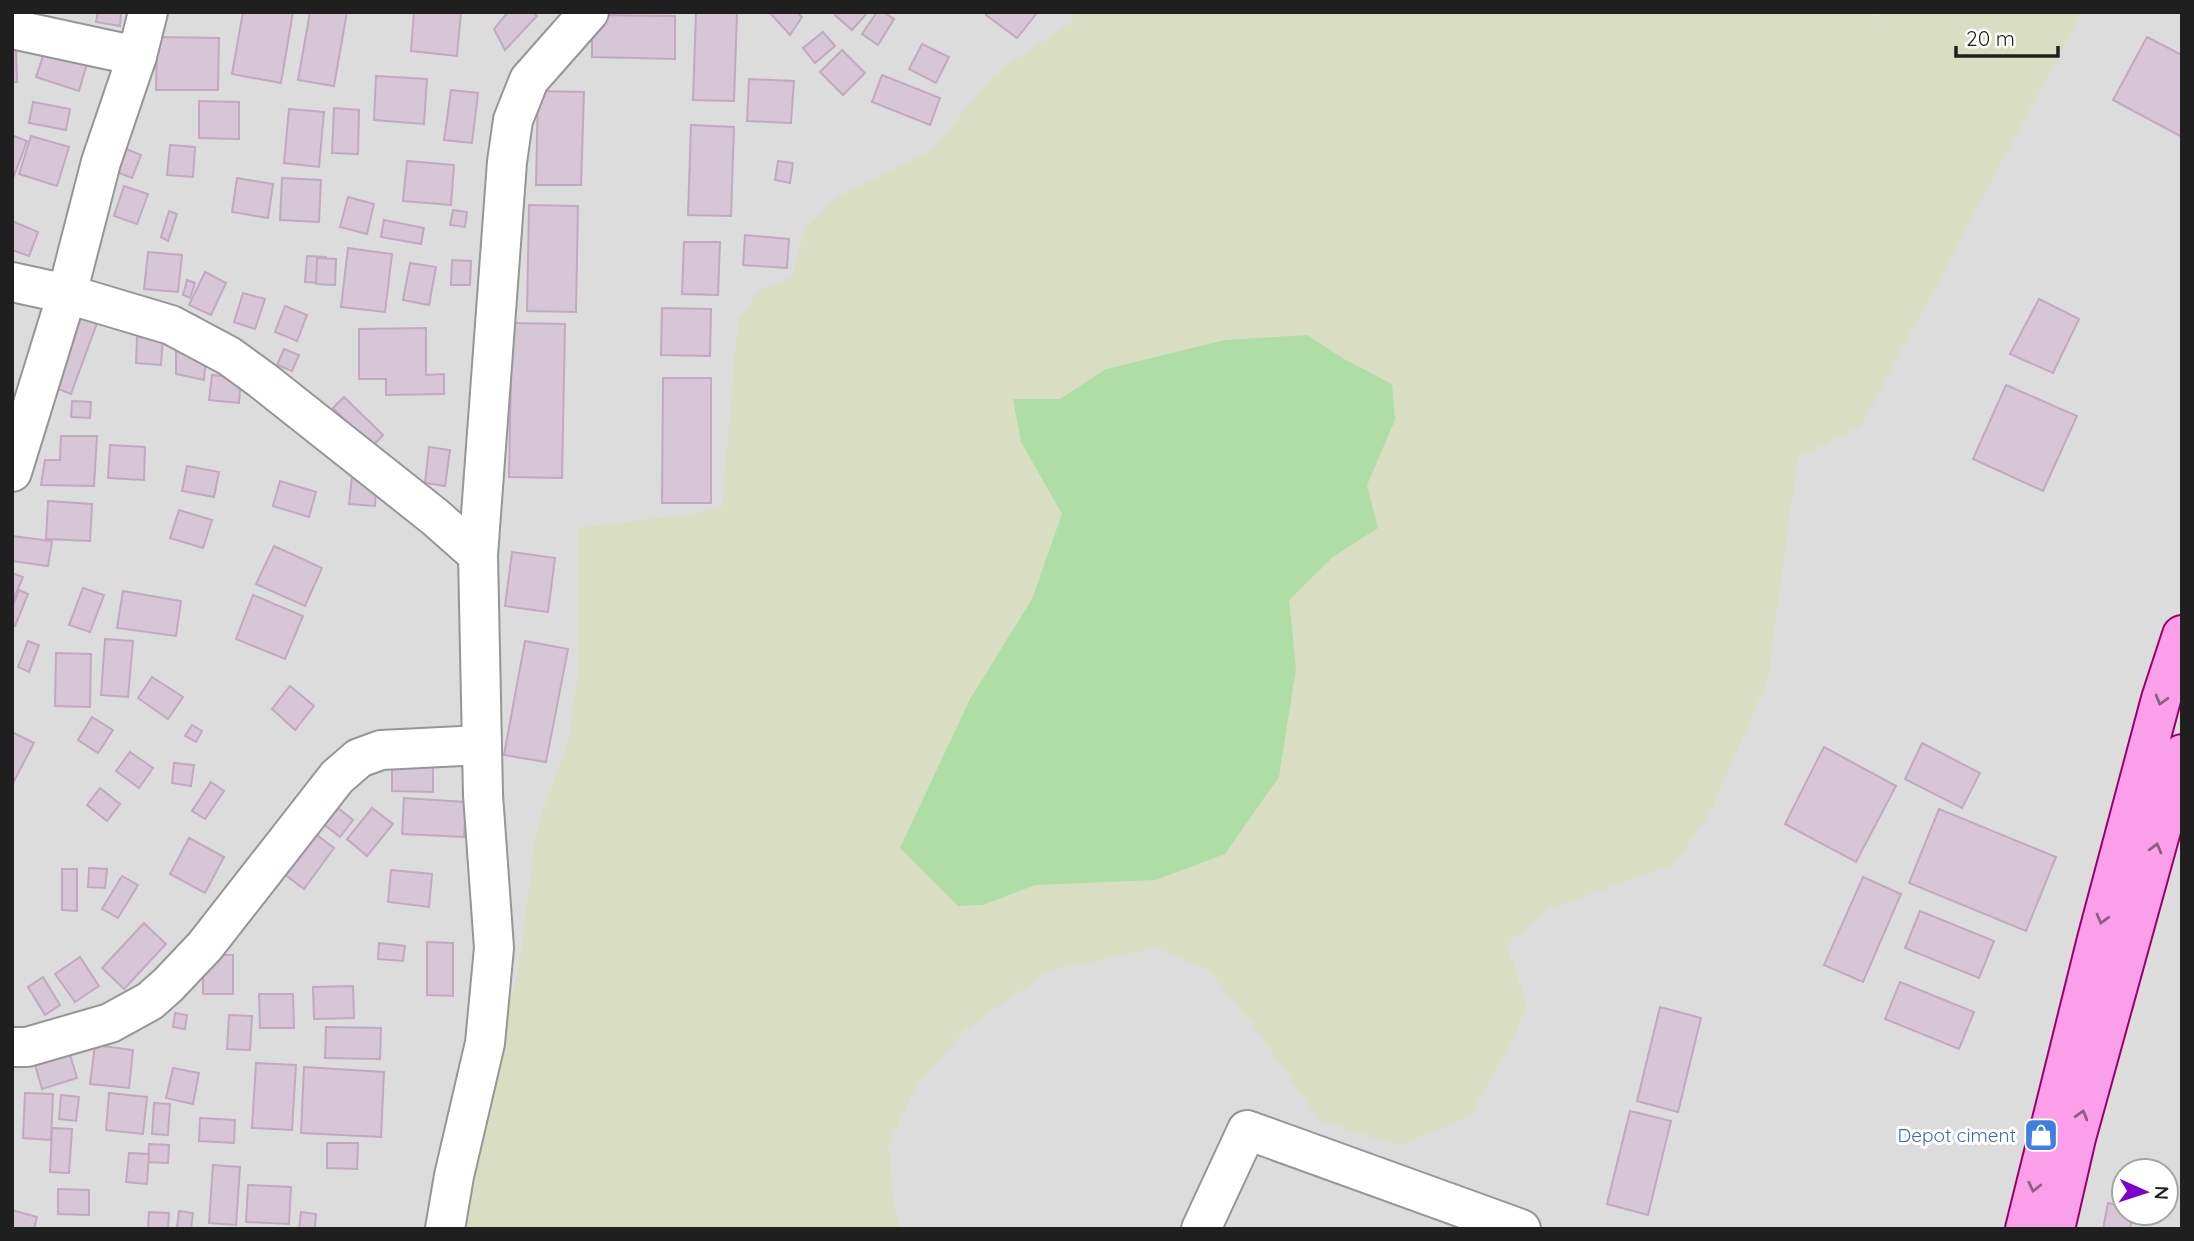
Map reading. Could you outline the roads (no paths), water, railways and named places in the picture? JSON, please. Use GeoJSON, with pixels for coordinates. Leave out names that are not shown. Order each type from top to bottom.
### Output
{"type":"FeatureCollection","features":[{"type":"Feature","properties":{"kind":"main road"},"geometry":{"type":"LineString","coordinates":[[2025,1229],[2097,939],[2161,699],[2182,635]]}},
{"type":"Feature","properties":{"kind":"main road"},"geometry":{"type":"LineString","coordinates":[[2055,1229],[2076,1138],[2182,754]]}},
{"type":"Feature","properties":{"kind":"street"},"geometry":{"type":"LineString","coordinates":[[12,472],[67,295],[101,162],[137,56],[148,12]]}},
{"type":"Feature","properties":{"kind":"street"},"geometry":{"type":"LineString","coordinates":[[445,1229],[454,1176],[485,1043],[494,948],[483,795],[478,555],[507,162],[513,120],[529,80],[589,12]]}},
{"type":"Feature","properties":{"kind":"street"},"geometry":{"type":"LineString","coordinates":[[12,29],[137,56]]}},
{"type":"Feature","properties":{"kind":"street"},"geometry":{"type":"LineString","coordinates":[[12,282],[171,325],[229,356],[435,517],[478,555]]}},
{"type":"Feature","properties":{"kind":"street"},"geometry":{"type":"LineString","coordinates":[[12,1047],[27,1047],[110,1023],[150,1001],[205,946],[337,777],[359,758],[381,750],[482,745]]}},
{"type":"Feature","properties":{"kind":"street"},"geometry":{"type":"LineString","coordinates":[[1201,1229],[1247,1130],[1521,1229]]}},
{"type":"Feature","properties":{"kind":"place","name":"Depot ciment"},"geometry":{"type":"Point","coordinates":[2041,1135]}}]}
